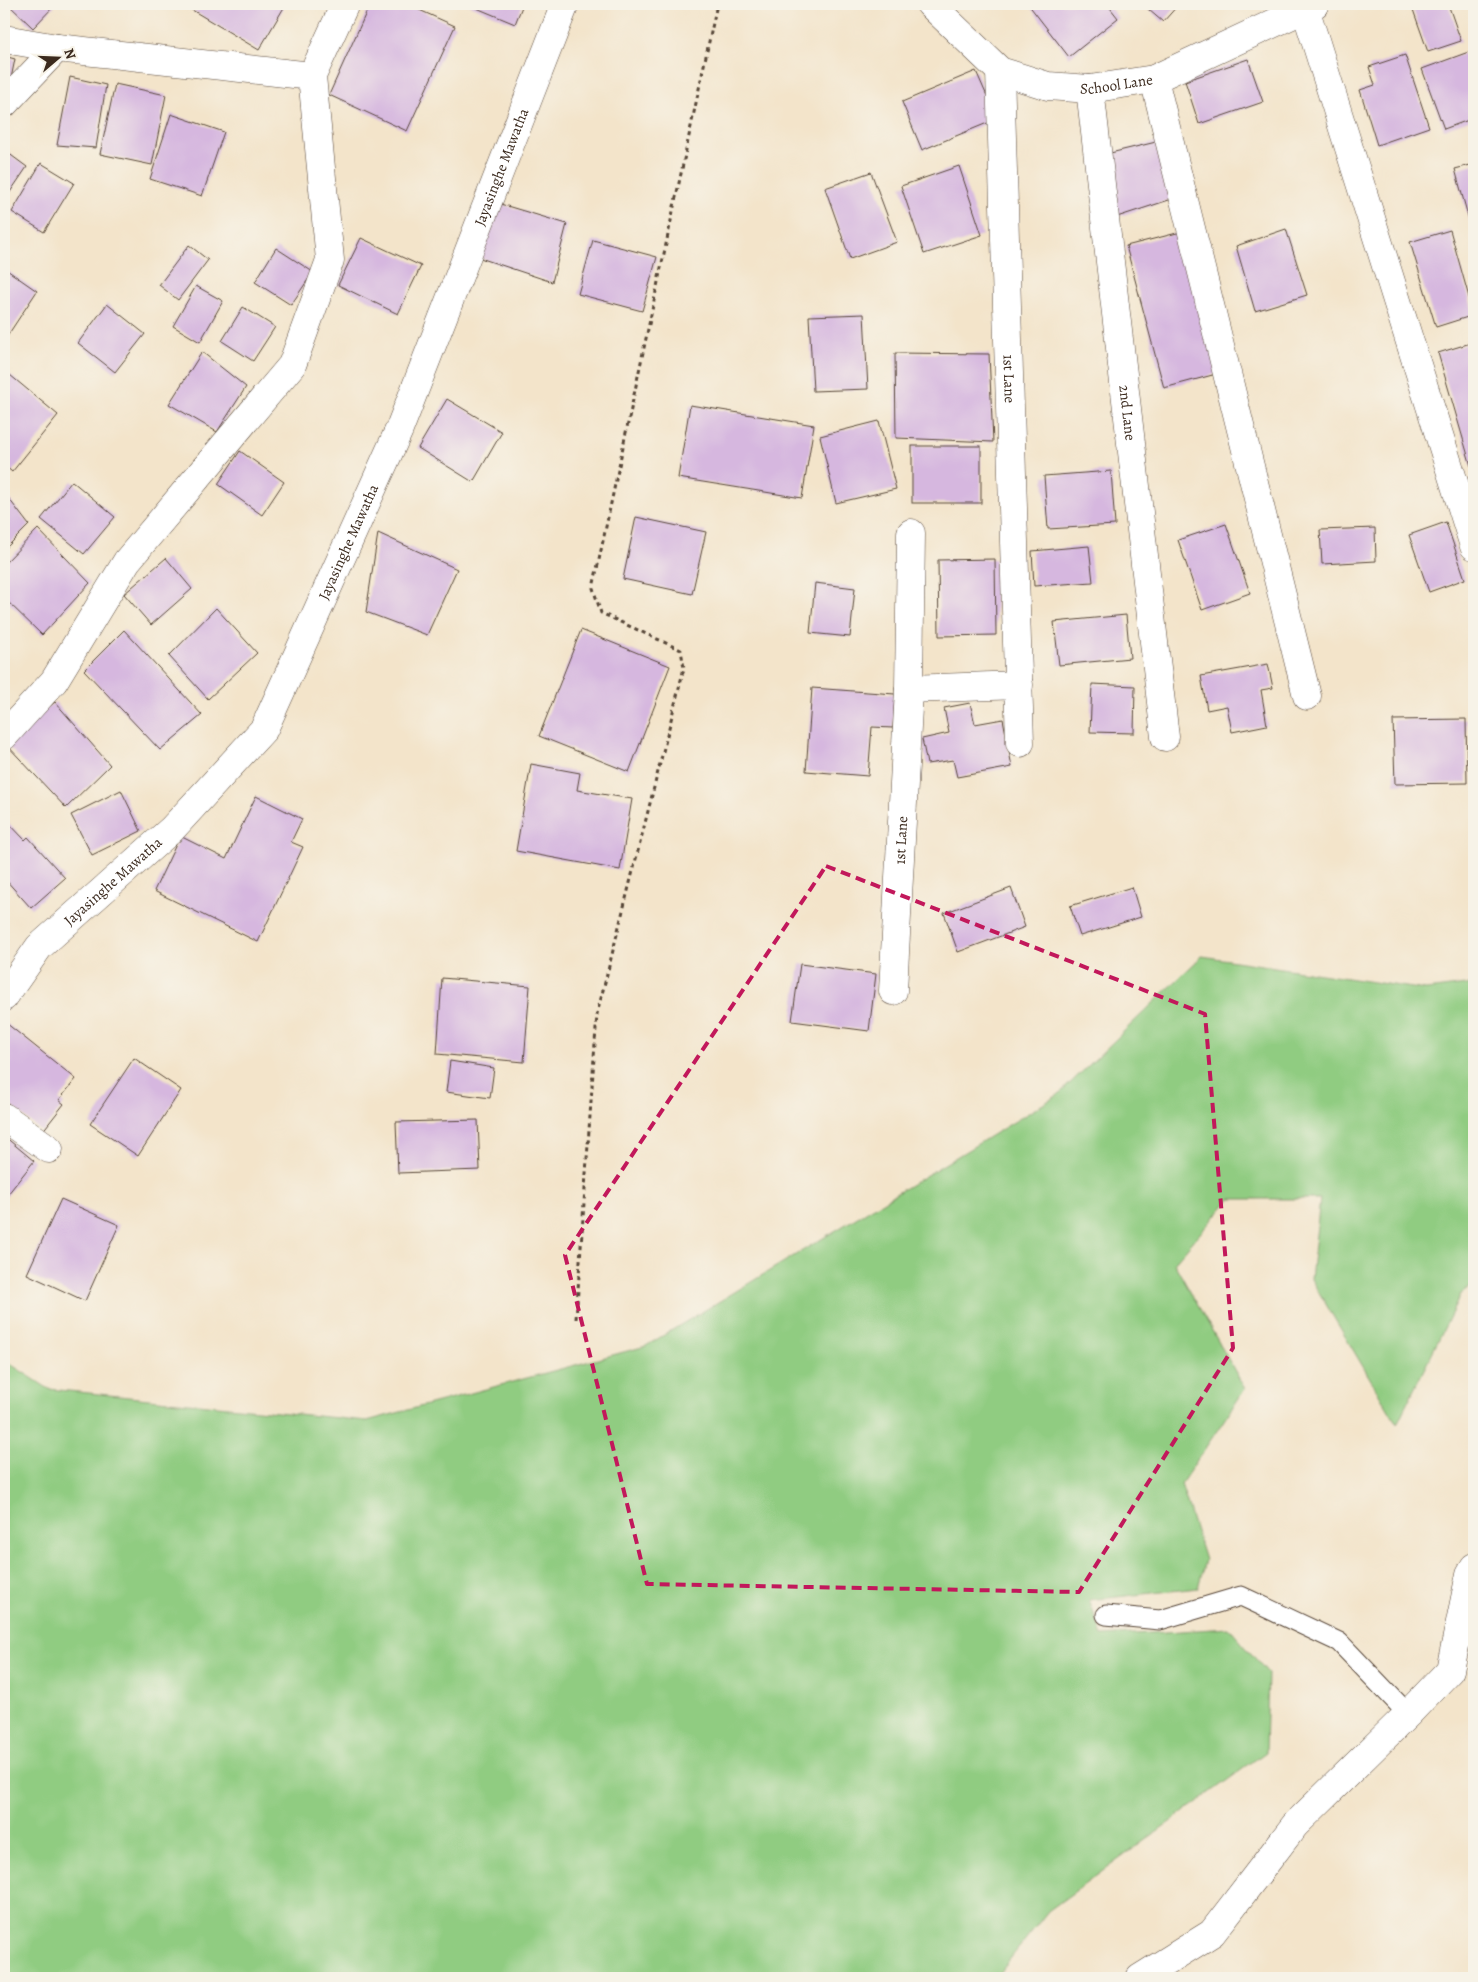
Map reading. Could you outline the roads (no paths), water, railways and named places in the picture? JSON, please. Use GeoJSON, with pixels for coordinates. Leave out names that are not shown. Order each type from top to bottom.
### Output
{"type":"FeatureCollection","features":[{"type":"Feature","properties":{"kind":"street"},"geometry":{"type":"LineString","coordinates":[[4,736],[54,680],[127,561],[292,365],[330,260],[312,76],[345,4]]}},
{"type":"Feature","properties":{"kind":"street","name":"Jayasinghe Mawatha"},"geometry":{"type":"LineString","coordinates":[[4,996],[38,947],[172,829],[264,729],[399,430],[566,4]]}},
{"type":"Feature","properties":{"kind":"street","name":"School Lane"},"geometry":{"type":"LineString","coordinates":[[930,4],[1000,71],[1048,86],[1090,89],[1154,79],[1310,6]]}},
{"type":"Feature","properties":{"kind":"street"},"geometry":{"type":"LineString","coordinates":[[1310,6],[1474,546]]}},
{"type":"Feature","properties":{"kind":"street"},"geometry":{"type":"LineString","coordinates":[[4,39],[57,48],[312,76]]}},
{"type":"Feature","properties":{"kind":"street"},"geometry":{"type":"LineString","coordinates":[[4,104],[57,48]]}},
{"type":"Feature","properties":{"kind":"street","name":"1st Lane"},"geometry":{"type":"LineString","coordinates":[[1000,71],[1020,743]]}},
{"type":"Feature","properties":{"kind":"street"},"geometry":{"type":"LineString","coordinates":[[1154,79],[1307,696]]}},
{"type":"Feature","properties":{"kind":"street","name":"2nd Lane"},"geometry":{"type":"LineString","coordinates":[[1090,89],[1165,736]]}},
{"type":"Feature","properties":{"kind":"street","name":"1st Lane"},"geometry":{"type":"LineString","coordinates":[[893,991],[909,689],[911,533]]}},
{"type":"Feature","properties":{"kind":"street"},"geometry":{"type":"LineString","coordinates":[[909,689],[1019,685]]}},
{"type":"Feature","properties":{"kind":"street"},"geometry":{"type":"LineString","coordinates":[[4,1117],[49,1149]]}},
{"type":"Feature","properties":{"kind":"street"},"geometry":{"type":"LineString","coordinates":[[1140,1978],[1212,1933],[1295,1825],[1450,1670],[1470,1574],[1474,1567]]}},
{"type":"Feature","properties":{"kind":"lane"},"geometry":{"type":"LineString","coordinates":[[1106,1615],[1160,1620],[1241,1596],[1339,1642],[1408,1714]]}}]}
